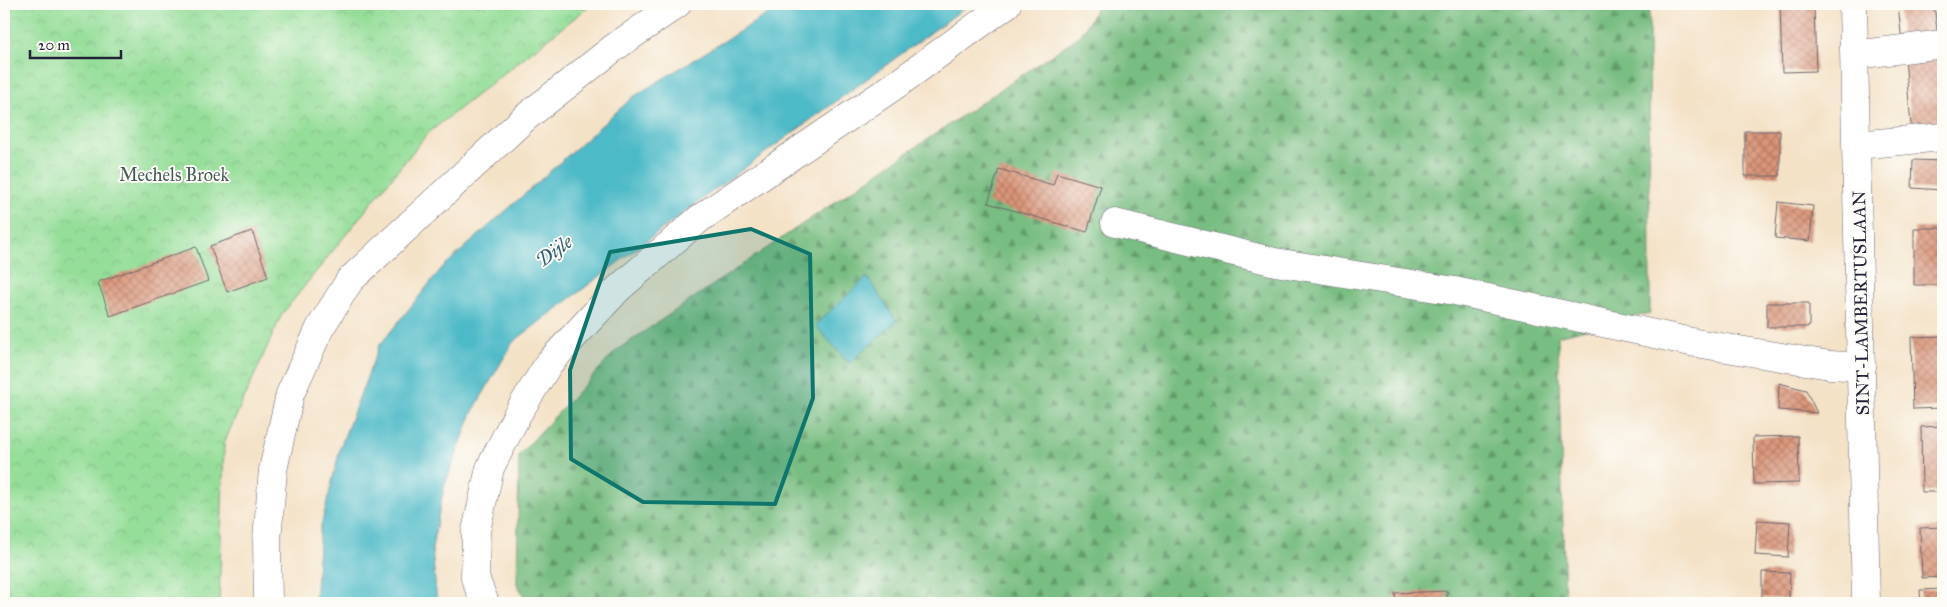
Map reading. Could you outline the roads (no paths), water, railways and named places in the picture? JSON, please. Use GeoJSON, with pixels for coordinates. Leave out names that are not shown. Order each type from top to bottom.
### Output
{"type":"FeatureCollection","features":[{"type":"Feature","properties":{"kind":"street"},"geometry":{"type":"LineString","coordinates":[[268,603],[267,540],[273,470],[290,394],[320,328],[350,280],[526,117],[615,47],[677,4]]}},
{"type":"Feature","properties":{"kind":"street"},"geometry":{"type":"LineString","coordinates":[[485,603],[475,578],[476,531],[490,468],[518,413],[549,363],[618,289],[698,219],[900,82],[1007,4]]}},
{"type":"Feature","properties":{"kind":"street","name":"SINT-LAMBERTUSLAAN"},"geometry":{"type":"LineString","coordinates":[[1854,4],[1866,603]]}},
{"type":"Feature","properties":{"kind":"street"},"geometry":{"type":"LineString","coordinates":[[1855,56],[1943,44]]}},
{"type":"Feature","properties":{"kind":"street"},"geometry":{"type":"LineString","coordinates":[[1857,145],[1943,137]]}},
{"type":"Feature","properties":{"kind":"street"},"geometry":{"type":"LineString","coordinates":[[1115,223],[1275,262],[1455,291],[1696,343],[1830,365],[1862,367]]}},
{"type":"Feature","properties":{"kind":"water","name":"Dijle"},"geometry":{"type":"Polygon","coordinates":[[[784,4],[970,4],[706,196],[513,342],[472,413],[444,487],[432,548],[437,603],[315,603],[320,530],[341,445],[379,346],[442,268],[633,97],[784,4]]]}},
{"type":"Feature","properties":{"kind":"water"},"geometry":{"type":"Polygon","coordinates":[[[867,277],[897,321],[849,363],[815,325],[867,277]]]}},
{"type":"Feature","properties":{"kind":"park label","name":"Mechels Broek"},"geometry":{"type":"Point","coordinates":[174,175]}}]}
